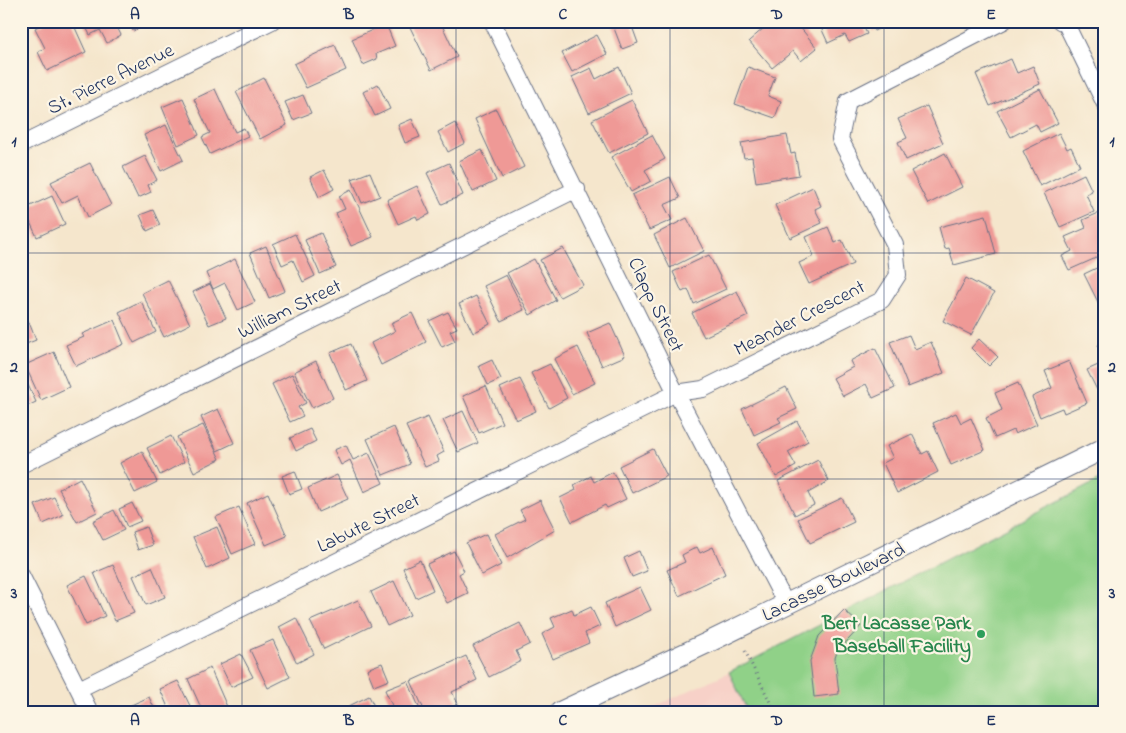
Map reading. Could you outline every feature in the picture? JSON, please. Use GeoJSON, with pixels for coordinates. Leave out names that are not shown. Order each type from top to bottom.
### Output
{"type":"FeatureCollection","features":[{"type":"Feature","properties":{"kind":"street","name":"St. Pierre Avenue"},"geometry":{"type":"LineString","coordinates":[[21,145],[272,21]]}},
{"type":"Feature","properties":{"kind":"street","name":"Clapp Street"},"geometry":{"type":"LineString","coordinates":[[492,21],[676,392],[786,604]]}},
{"type":"Feature","properties":{"kind":"street","name":"Meander Crescent"},"geometry":{"type":"LineString","coordinates":[[676,392],[703,389],[882,300],[898,275],[895,245],[840,139],[848,101],[1004,21]]}},
{"type":"Feature","properties":{"kind":"street"},"geometry":{"type":"LineString","coordinates":[[1060,21],[1066,24],[1105,104]]}},
{"type":"Feature","properties":{"kind":"street","name":"William Street"},"geometry":{"type":"LineString","coordinates":[[21,465],[576,189]]}},
{"type":"Feature","properties":{"kind":"street","name":"Labute Street"},"geometry":{"type":"LineString","coordinates":[[79,689],[676,392]]}},
{"type":"Feature","properties":{"kind":"street","name":"Lacasse Boulevard"},"geometry":{"type":"LineString","coordinates":[[560,712],[1105,448]]}},
{"type":"Feature","properties":{"kind":"street"},"geometry":{"type":"LineString","coordinates":[[21,575],[90,712]]}},
{"type":"Feature","properties":{"kind":"path"},"geometry":{"type":"LineString","coordinates":[[745,651],[775,712]]}},
{"type":"Feature","properties":{"kind":"shaded area"},"geometry":{"type":"Polygon","coordinates":[[[729,672],[748,712],[643,712],[729,672]]]}},
{"type":"Feature","properties":{"kind":"green space"},"geometry":{"type":"Polygon","coordinates":[[[1105,477],[1105,712],[748,712],[729,672],[1105,477]]]}},
{"type":"Feature","properties":{"kind":"building"},"geometry":{"type":"Polygon","coordinates":[[[48,21],[72,21],[86,52],[47,71],[38,52],[45,48],[35,28],[48,21]]]}},
{"type":"Feature","properties":{"kind":"building"},"geometry":{"type":"Polygon","coordinates":[[[83,21],[114,21],[121,35],[107,43],[100,30],[90,35],[83,21]]]}},
{"type":"Feature","properties":{"kind":"building"},"geometry":{"type":"Polygon","coordinates":[[[128,21],[150,21],[151,23],[133,31],[128,21]]]}},
{"type":"Feature","properties":{"kind":"building"},"geometry":{"type":"Polygon","coordinates":[[[407,21],[440,21],[457,57],[431,70],[407,21]]]}},
{"type":"Feature","properties":{"kind":"building"},"geometry":{"type":"Polygon","coordinates":[[[630,21],[638,43],[622,49],[612,23],[630,21]]]}},
{"type":"Feature","properties":{"kind":"building"},"geometry":{"type":"Polygon","coordinates":[[[772,21],[795,21],[817,48],[801,61],[793,51],[772,68],[749,41],[772,21]]]}},
{"type":"Feature","properties":{"kind":"building"},"geometry":{"type":"Polygon","coordinates":[[[818,21],[861,21],[867,34],[849,42],[845,35],[828,43],[818,21]]]}},
{"type":"Feature","properties":{"kind":"building"},"geometry":{"type":"Polygon","coordinates":[[[869,21],[890,21],[890,23],[874,31],[869,21]]]}},
{"type":"Feature","properties":{"kind":"building"},"geometry":{"type":"Polygon","coordinates":[[[386,24],[395,46],[376,54],[377,59],[363,65],[352,39],[386,24]]]}},
{"type":"Feature","properties":{"kind":"building"},"geometry":{"type":"Polygon","coordinates":[[[597,35],[607,54],[572,72],[562,53],[597,35]]]}},
{"type":"Feature","properties":{"kind":"building"},"geometry":{"type":"Polygon","coordinates":[[[335,45],[346,70],[306,88],[294,64],[335,45]]]}},
{"type":"Feature","properties":{"kind":"building"},"geometry":{"type":"Polygon","coordinates":[[[1011,59],[1017,73],[1033,66],[1040,84],[990,106],[976,74],[1011,59]]]}},
{"type":"Feature","properties":{"kind":"building"},"geometry":{"type":"Polygon","coordinates":[[[619,67],[631,93],[589,113],[572,77],[591,68],[596,79],[619,67]]]}},
{"type":"Feature","properties":{"kind":"building"},"geometry":{"type":"Polygon","coordinates":[[[748,67],[775,77],[768,96],[781,101],[775,118],[735,104],[748,67]]]}},
{"type":"Feature","properties":{"kind":"building"},"geometry":{"type":"Polygon","coordinates":[[[264,78],[287,125],[260,139],[236,92],[264,78]]]}},
{"type":"Feature","properties":{"kind":"building"},"geometry":{"type":"Polygon","coordinates":[[[378,84],[390,109],[375,116],[363,92],[378,84]]]}},
{"type":"Feature","properties":{"kind":"building"},"geometry":{"type":"Polygon","coordinates":[[[215,89],[235,132],[244,128],[248,136],[210,154],[202,137],[210,133],[194,99],[215,89]]]}},
{"type":"Feature","properties":{"kind":"building"},"geometry":{"type":"Polygon","coordinates":[[[1040,89],[1058,123],[1040,132],[1036,124],[1011,137],[997,111],[1040,89]]]}},
{"type":"Feature","properties":{"kind":"building"},"geometry":{"type":"Polygon","coordinates":[[[303,95],[311,113],[293,120],[285,102],[303,95]]]}},
{"type":"Feature","properties":{"kind":"building"},"geometry":{"type":"Polygon","coordinates":[[[183,98],[199,135],[178,145],[162,107],[183,98]]]}},
{"type":"Feature","properties":{"kind":"building"},"geometry":{"type":"Polygon","coordinates":[[[632,100],[648,133],[609,153],[592,120],[632,100]]]}},
{"type":"Feature","properties":{"kind":"building"},"geometry":{"type":"Polygon","coordinates":[[[927,106],[943,143],[906,160],[898,142],[907,138],[898,119],[927,106]]]}},
{"type":"Feature","properties":{"kind":"building"},"geometry":{"type":"Polygon","coordinates":[[[496,109],[524,167],[502,178],[475,119],[496,109]]]}},
{"type":"Feature","properties":{"kind":"building"},"geometry":{"type":"Polygon","coordinates":[[[412,119],[420,137],[405,143],[398,125],[412,119]]]}},
{"type":"Feature","properties":{"kind":"building"},"geometry":{"type":"Polygon","coordinates":[[[455,123],[465,143],[448,152],[438,132],[455,123]]]}},
{"type":"Feature","properties":{"kind":"building"},"geometry":{"type":"Polygon","coordinates":[[[166,125],[183,160],[161,171],[144,135],[166,125]]]}},
{"type":"Feature","properties":{"kind":"building"},"geometry":{"type":"Polygon","coordinates":[[[1059,133],[1067,149],[1071,147],[1080,166],[1040,186],[1023,151],[1059,133]]]}},
{"type":"Feature","properties":{"kind":"building"},"geometry":{"type":"Polygon","coordinates":[[[652,135],[665,159],[645,170],[651,181],[631,192],[611,157],[652,135]]]}},
{"type":"Feature","properties":{"kind":"building"},"geometry":{"type":"Polygon","coordinates":[[[787,135],[791,154],[795,153],[799,175],[756,182],[752,157],[744,158],[741,143],[787,135]]]}},
{"type":"Feature","properties":{"kind":"building"},"geometry":{"type":"Polygon","coordinates":[[[482,150],[496,181],[473,192],[459,161],[482,150]]]}},
{"type":"Feature","properties":{"kind":"building"},"geometry":{"type":"Polygon","coordinates":[[[945,153],[962,187],[928,204],[911,171],[945,153]]]}},
{"type":"Feature","properties":{"kind":"building"},"geometry":{"type":"Polygon","coordinates":[[[145,156],[157,180],[148,185],[151,192],[138,198],[123,167],[145,156]]]}},
{"type":"Feature","properties":{"kind":"building"},"geometry":{"type":"Polygon","coordinates":[[[90,163],[111,205],[88,217],[78,195],[62,203],[51,182],[90,163]]]}},
{"type":"Feature","properties":{"kind":"building"},"geometry":{"type":"Polygon","coordinates":[[[449,163],[463,195],[442,204],[427,173],[449,163]]]}},
{"type":"Feature","properties":{"kind":"building"},"geometry":{"type":"Polygon","coordinates":[[[324,170],[334,189],[319,197],[310,177],[324,170]]]}},
{"type":"Feature","properties":{"kind":"building"},"geometry":{"type":"Polygon","coordinates":[[[370,172],[380,196],[362,203],[352,179],[370,172]]]}},
{"type":"Feature","properties":{"kind":"building"},"geometry":{"type":"Polygon","coordinates":[[[1084,174],[1092,191],[1086,194],[1094,212],[1060,227],[1044,193],[1084,174]]]}},
{"type":"Feature","properties":{"kind":"building"},"geometry":{"type":"Polygon","coordinates":[[[670,177],[680,198],[664,205],[672,220],[649,230],[632,195],[670,177]]]}},
{"type":"Feature","properties":{"kind":"building"},"geometry":{"type":"Polygon","coordinates":[[[417,186],[430,214],[418,220],[416,216],[398,224],[387,200],[417,186]]]}},
{"type":"Feature","properties":{"kind":"building"},"geometry":{"type":"Polygon","coordinates":[[[813,187],[821,206],[815,209],[822,223],[790,238],[775,205],[813,187]]]}},
{"type":"Feature","properties":{"kind":"building"},"geometry":{"type":"Polygon","coordinates":[[[351,190],[373,237],[351,246],[336,213],[345,209],[339,196],[351,190]]]}},
{"type":"Feature","properties":{"kind":"building"},"geometry":{"type":"Polygon","coordinates":[[[52,196],[65,224],[37,237],[24,209],[52,196]]]}},
{"type":"Feature","properties":{"kind":"building"},"geometry":{"type":"Polygon","coordinates":[[[153,210],[160,225],[147,231],[140,215],[153,210]]]}},
{"type":"Feature","properties":{"kind":"building"},"geometry":{"type":"Polygon","coordinates":[[[1103,211],[1105,235],[1102,236],[1105,243],[1105,254],[1069,270],[1062,256],[1072,251],[1065,237],[1086,228],[1083,220],[1103,211]]]}},
{"type":"Feature","properties":{"kind":"building"},"geometry":{"type":"Polygon","coordinates":[[[986,215],[996,254],[954,265],[949,248],[945,249],[939,227],[986,215]]]}},
{"type":"Feature","properties":{"kind":"building"},"geometry":{"type":"Polygon","coordinates":[[[687,218],[704,251],[670,268],[654,235],[687,218]]]}},
{"type":"Feature","properties":{"kind":"building"},"geometry":{"type":"Polygon","coordinates":[[[828,227],[835,243],[842,240],[853,264],[809,284],[799,263],[814,256],[806,237],[828,227]]]}},
{"type":"Feature","properties":{"kind":"building"},"geometry":{"type":"Polygon","coordinates":[[[321,233],[336,267],[320,274],[305,240],[321,233]]]}},
{"type":"Feature","properties":{"kind":"building"},"geometry":{"type":"Polygon","coordinates":[[[295,234],[315,276],[303,282],[293,260],[282,265],[273,244],[295,234]]]}},
{"type":"Feature","properties":{"kind":"building"},"geometry":{"type":"Polygon","coordinates":[[[266,246],[285,291],[269,298],[250,253],[266,246]]]}},
{"type":"Feature","properties":{"kind":"building"},"geometry":{"type":"Polygon","coordinates":[[[563,248],[583,285],[560,297],[540,260],[563,248]]]}},
{"type":"Feature","properties":{"kind":"building"},"geometry":{"type":"Polygon","coordinates":[[[709,255],[726,289],[694,304],[688,289],[682,292],[673,272],[709,255]]]}},
{"type":"Feature","properties":{"kind":"building"},"geometry":{"type":"Polygon","coordinates":[[[235,259],[255,302],[238,310],[225,283],[213,289],[206,273],[235,259]]]}},
{"type":"Feature","properties":{"kind":"building"},"geometry":{"type":"Polygon","coordinates":[[[534,259],[556,300],[530,315],[507,273],[534,259]]]}},
{"type":"Feature","properties":{"kind":"building"},"geometry":{"type":"Polygon","coordinates":[[[1105,264],[1105,308],[1102,310],[1084,274],[1105,264]]]}},
{"type":"Feature","properties":{"kind":"building"},"geometry":{"type":"Polygon","coordinates":[[[506,275],[524,310],[501,321],[484,286],[506,275]]]}},
{"type":"Feature","properties":{"kind":"building"},"geometry":{"type":"Polygon","coordinates":[[[966,278],[994,293],[971,335],[943,321],[966,278]]]}},
{"type":"Feature","properties":{"kind":"building"},"geometry":{"type":"Polygon","coordinates":[[[168,280],[190,324],[164,337],[142,293],[168,280]]]}},
{"type":"Feature","properties":{"kind":"building"},"geometry":{"type":"Polygon","coordinates":[[[210,284],[226,318],[209,325],[193,292],[210,284]]]}},
{"type":"Feature","properties":{"kind":"building"},"geometry":{"type":"Polygon","coordinates":[[[737,291],[748,316],[704,337],[692,313],[737,291]]]}},
{"type":"Feature","properties":{"kind":"building"},"geometry":{"type":"Polygon","coordinates":[[[476,296],[490,324],[473,333],[459,304],[476,296]]]}},
{"type":"Feature","properties":{"kind":"building"},"geometry":{"type":"Polygon","coordinates":[[[141,301],[156,332],[134,343],[119,312],[141,301]]]}},
{"type":"Feature","properties":{"kind":"building"},"geometry":{"type":"Polygon","coordinates":[[[448,312],[457,328],[450,331],[455,341],[442,347],[429,321],[448,312]]]}},
{"type":"Feature","properties":{"kind":"building"},"geometry":{"type":"Polygon","coordinates":[[[412,313],[426,342],[381,365],[371,343],[395,331],[391,323],[412,313]]]}},
{"type":"Feature","properties":{"kind":"building"},"geometry":{"type":"Polygon","coordinates":[[[28,320],[36,340],[21,346],[21,323],[28,320]]]}},
{"type":"Feature","properties":{"kind":"building"},"geometry":{"type":"Polygon","coordinates":[[[114,320],[124,344],[76,366],[66,345],[84,337],[82,334],[114,320]]]}},
{"type":"Feature","properties":{"kind":"building"},"geometry":{"type":"Polygon","coordinates":[[[610,323],[625,356],[602,366],[587,333],[610,323]]]}},
{"type":"Feature","properties":{"kind":"building"},"geometry":{"type":"Polygon","coordinates":[[[909,335],[915,349],[931,342],[944,373],[908,387],[890,342],[909,335]]]}},
{"type":"Feature","properties":{"kind":"building"},"geometry":{"type":"Polygon","coordinates":[[[979,339],[998,357],[989,366],[971,348],[979,339]]]}},
{"type":"Feature","properties":{"kind":"building"},"geometry":{"type":"Polygon","coordinates":[[[1105,342],[1105,360],[1098,345],[1105,342]]]}},
{"type":"Feature","properties":{"kind":"building"},"geometry":{"type":"Polygon","coordinates":[[[351,344],[367,381],[346,390],[330,353],[351,344]]]}},
{"type":"Feature","properties":{"kind":"building"},"geometry":{"type":"Polygon","coordinates":[[[578,347],[595,383],[572,394],[554,359],[578,347]]]}},
{"type":"Feature","properties":{"kind":"building"},"geometry":{"type":"Polygon","coordinates":[[[875,348],[895,388],[873,398],[866,384],[843,396],[833,378],[853,367],[850,361],[875,348]]]}},
{"type":"Feature","properties":{"kind":"building"},"geometry":{"type":"Polygon","coordinates":[[[54,352],[69,387],[41,400],[25,365],[54,352]]]}},
{"type":"Feature","properties":{"kind":"building"},"geometry":{"type":"Polygon","coordinates":[[[492,360],[501,379],[488,385],[479,366],[492,360]]]}},
{"type":"Feature","properties":{"kind":"building"},"geometry":{"type":"Polygon","coordinates":[[[316,361],[333,398],[312,408],[294,372],[316,361]]]}},
{"type":"Feature","properties":{"kind":"building"},"geometry":{"type":"Polygon","coordinates":[[[1069,361],[1087,403],[1064,413],[1062,408],[1040,417],[1032,397],[1052,388],[1045,371],[1069,361]]]}},
{"type":"Feature","properties":{"kind":"building"},"geometry":{"type":"Polygon","coordinates":[[[1105,362],[1105,386],[1097,390],[1087,370],[1105,362]]]}},
{"type":"Feature","properties":{"kind":"building"},"geometry":{"type":"Polygon","coordinates":[[[550,364],[567,398],[549,408],[531,373],[550,364]]]}},
{"type":"Feature","properties":{"kind":"building"},"geometry":{"type":"Polygon","coordinates":[[[21,370],[36,402],[21,409],[21,370]]]}},
{"type":"Feature","properties":{"kind":"building"},"geometry":{"type":"Polygon","coordinates":[[[292,374],[306,403],[298,407],[303,416],[290,422],[272,384],[292,374]]]}},
{"type":"Feature","properties":{"kind":"building"},"geometry":{"type":"Polygon","coordinates":[[[520,379],[536,411],[516,420],[500,388],[520,379]]]}},
{"type":"Feature","properties":{"kind":"building"},"geometry":{"type":"Polygon","coordinates":[[[1018,383],[1037,424],[1015,434],[1013,430],[995,438],[986,418],[1002,410],[995,393],[1018,383]]]}},
{"type":"Feature","properties":{"kind":"building"},"geometry":{"type":"Polygon","coordinates":[[[486,386],[502,423],[479,433],[463,396],[486,386]]]}},
{"type":"Feature","properties":{"kind":"building"},"geometry":{"type":"Polygon","coordinates":[[[786,387],[797,409],[778,418],[781,422],[754,435],[742,409],[786,387]]]}},
{"type":"Feature","properties":{"kind":"building"},"geometry":{"type":"Polygon","coordinates":[[[218,409],[234,443],[217,451],[201,417],[218,409]]]}},
{"type":"Feature","properties":{"kind":"building"},"geometry":{"type":"Polygon","coordinates":[[[463,411],[478,443],[458,452],[443,420],[463,411]]]}},
{"type":"Feature","properties":{"kind":"building"},"geometry":{"type":"Polygon","coordinates":[[[956,413],[961,423],[971,418],[985,450],[951,465],[933,423],[956,413]]]}},
{"type":"Feature","properties":{"kind":"building"},"geometry":{"type":"Polygon","coordinates":[[[428,417],[444,452],[437,456],[439,461],[425,467],[406,426],[428,417]]]}},
{"type":"Feature","properties":{"kind":"building"},"geometry":{"type":"Polygon","coordinates":[[[797,421],[808,441],[788,452],[796,466],[776,477],[758,443],[797,421]]]}},
{"type":"Feature","properties":{"kind":"building"},"geometry":{"type":"Polygon","coordinates":[[[203,425],[220,459],[194,472],[177,437],[203,425]]]}},
{"type":"Feature","properties":{"kind":"building"},"geometry":{"type":"Polygon","coordinates":[[[394,427],[410,464],[383,475],[367,439],[394,427]]]}},
{"type":"Feature","properties":{"kind":"building"},"geometry":{"type":"Polygon","coordinates":[[[310,429],[316,441],[296,451],[290,438],[310,429]]]}},
{"type":"Feature","properties":{"kind":"building"},"geometry":{"type":"Polygon","coordinates":[[[912,434],[922,454],[928,451],[938,472],[897,493],[883,463],[893,458],[887,446],[912,434]]]}},
{"type":"Feature","properties":{"kind":"building"},"geometry":{"type":"Polygon","coordinates":[[[171,436],[184,462],[160,475],[147,448],[171,436]]]}},
{"type":"Feature","properties":{"kind":"building"},"geometry":{"type":"Polygon","coordinates":[[[346,445],[353,460],[369,453],[383,483],[364,492],[350,460],[341,465],[334,450],[346,445]]]}},
{"type":"Feature","properties":{"kind":"building"},"geometry":{"type":"Polygon","coordinates":[[[653,449],[667,476],[632,493],[619,466],[653,449]]]}},
{"type":"Feature","properties":{"kind":"building"},"geometry":{"type":"Polygon","coordinates":[[[142,451],[157,482],[135,493],[120,463],[142,451]]]}},
{"type":"Feature","properties":{"kind":"building"},"geometry":{"type":"Polygon","coordinates":[[[818,460],[829,481],[808,493],[814,505],[795,515],[778,481],[818,460]]]}},
{"type":"Feature","properties":{"kind":"building"},"geometry":{"type":"Polygon","coordinates":[[[295,471],[302,489],[289,494],[282,476],[295,471]]]}},
{"type":"Feature","properties":{"kind":"building"},"geometry":{"type":"Polygon","coordinates":[[[613,472],[626,499],[607,508],[605,505],[572,522],[560,498],[576,490],[574,485],[591,476],[594,482],[613,472]]]}},
{"type":"Feature","properties":{"kind":"building"},"geometry":{"type":"Polygon","coordinates":[[[337,475],[348,499],[318,512],[308,488],[337,475]]]}},
{"type":"Feature","properties":{"kind":"building"},"geometry":{"type":"Polygon","coordinates":[[[80,478],[97,512],[77,522],[59,489],[80,478]]]}},
{"type":"Feature","properties":{"kind":"building"},"geometry":{"type":"Polygon","coordinates":[[[268,493],[287,536],[266,545],[247,503],[268,493]]]}},
{"type":"Feature","properties":{"kind":"building"},"geometry":{"type":"Polygon","coordinates":[[[54,497],[63,515],[43,524],[35,505],[54,497]]]}},
{"type":"Feature","properties":{"kind":"building"},"geometry":{"type":"Polygon","coordinates":[[[842,498],[854,522],[810,543],[798,519],[842,498]]]}},
{"type":"Feature","properties":{"kind":"building"},"geometry":{"type":"Polygon","coordinates":[[[540,500],[555,530],[507,558],[495,534],[525,519],[520,510],[540,500]]]}},
{"type":"Feature","properties":{"kind":"building"},"geometry":{"type":"Polygon","coordinates":[[[132,503],[141,521],[127,527],[119,509],[132,503]]]}},
{"type":"Feature","properties":{"kind":"building"},"geometry":{"type":"Polygon","coordinates":[[[239,507],[255,544],[232,554],[216,517],[239,507]]]}},
{"type":"Feature","properties":{"kind":"building"},"geometry":{"type":"Polygon","coordinates":[[[114,510],[124,530],[103,540],[93,521],[114,510]]]}},
{"type":"Feature","properties":{"kind":"building"},"geometry":{"type":"Polygon","coordinates":[[[146,527],[153,545],[138,550],[132,532],[146,527]]]}},
{"type":"Feature","properties":{"kind":"building"},"geometry":{"type":"Polygon","coordinates":[[[217,527],[230,558],[207,569],[193,537],[217,527]]]}},
{"type":"Feature","properties":{"kind":"building"},"geometry":{"type":"Polygon","coordinates":[[[486,534],[501,565],[482,575],[466,543],[486,534]]]}},
{"type":"Feature","properties":{"kind":"building"},"geometry":{"type":"Polygon","coordinates":[[[697,547],[700,553],[713,547],[725,574],[679,596],[667,570],[685,562],[682,555],[697,547]]]}},
{"type":"Feature","properties":{"kind":"building"},"geometry":{"type":"Polygon","coordinates":[[[454,551],[464,571],[459,574],[468,593],[447,603],[427,564],[454,551]]]}},
{"type":"Feature","properties":{"kind":"building"},"geometry":{"type":"Polygon","coordinates":[[[639,551],[647,571],[632,577],[624,558],[639,551]]]}},
{"type":"Feature","properties":{"kind":"building"},"geometry":{"type":"Polygon","coordinates":[[[420,560],[433,590],[416,598],[403,568],[420,560]]]}},
{"type":"Feature","properties":{"kind":"building"},"geometry":{"type":"Polygon","coordinates":[[[113,565],[134,613],[115,621],[94,573],[113,565]]]}},
{"type":"Feature","properties":{"kind":"building"},"geometry":{"type":"Polygon","coordinates":[[[152,567],[165,597],[146,605],[133,576],[152,567]]]}},
{"type":"Feature","properties":{"kind":"building"},"geometry":{"type":"Polygon","coordinates":[[[86,576],[105,616],[86,625],[67,585],[86,576]]]}},
{"type":"Feature","properties":{"kind":"building"},"geometry":{"type":"Polygon","coordinates":[[[394,581],[410,615],[387,626],[371,592],[394,581]]]}},
{"type":"Feature","properties":{"kind":"building"},"geometry":{"type":"Polygon","coordinates":[[[640,587],[651,610],[615,627],[605,603],[640,587]]]}},
{"type":"Feature","properties":{"kind":"building"},"geometry":{"type":"Polygon","coordinates":[[[358,600],[371,626],[324,649],[310,621],[358,600]]]}},
{"type":"Feature","properties":{"kind":"building"},"geometry":{"type":"Polygon","coordinates":[[[591,607],[600,626],[585,633],[589,643],[553,659],[542,634],[555,627],[551,618],[572,609],[574,615],[591,607]]]}},
{"type":"Feature","properties":{"kind":"building"},"geometry":{"type":"Polygon","coordinates":[[[844,610],[861,626],[837,652],[835,658],[839,694],[814,697],[810,661],[819,636],[844,610]]]}},
{"type":"Feature","properties":{"kind":"building"},"geometry":{"type":"Polygon","coordinates":[[[296,618],[314,654],[297,663],[279,627],[296,618]]]}},
{"type":"Feature","properties":{"kind":"building"},"geometry":{"type":"Polygon","coordinates":[[[520,623],[530,644],[516,651],[521,661],[489,677],[473,646],[520,623]]]}},
{"type":"Feature","properties":{"kind":"building"},"geometry":{"type":"Polygon","coordinates":[[[273,640],[290,677],[268,688],[250,650],[273,640]]]}},
{"type":"Feature","properties":{"kind":"building"},"geometry":{"type":"Polygon","coordinates":[[[241,654],[253,677],[231,687],[220,664],[241,654]]]}},
{"type":"Feature","properties":{"kind":"building"},"geometry":{"type":"Polygon","coordinates":[[[466,656],[477,680],[452,692],[458,704],[443,712],[425,712],[411,681],[466,656]]]}},
{"type":"Feature","properties":{"kind":"building"},"geometry":{"type":"Polygon","coordinates":[[[382,663],[389,680],[374,686],[367,669],[382,663]]]}},
{"type":"Feature","properties":{"kind":"building"},"geometry":{"type":"Polygon","coordinates":[[[210,668],[228,709],[222,712],[203,712],[188,679],[210,668]]]}},
{"type":"Feature","properties":{"kind":"building"},"geometry":{"type":"Polygon","coordinates":[[[178,681],[193,712],[170,712],[160,689],[178,681]]]}},
{"type":"Feature","properties":{"kind":"building"},"geometry":{"type":"Polygon","coordinates":[[[408,681],[421,712],[395,712],[385,690],[408,681]]]}},
{"type":"Feature","properties":{"kind":"building"},"geometry":{"type":"Polygon","coordinates":[[[369,696],[377,712],[351,712],[349,706],[369,696]]]}},
{"type":"Feature","properties":{"kind":"building"},"geometry":{"type":"Polygon","coordinates":[[[149,697],[156,712],[132,712],[129,706],[149,697]]]}},
{"type":"Feature","properties":{"kind":"place","name":"Bert Lacasse Park Baseball Facility"},"geometry":{"type":"Point","coordinates":[981,634]}}]}
